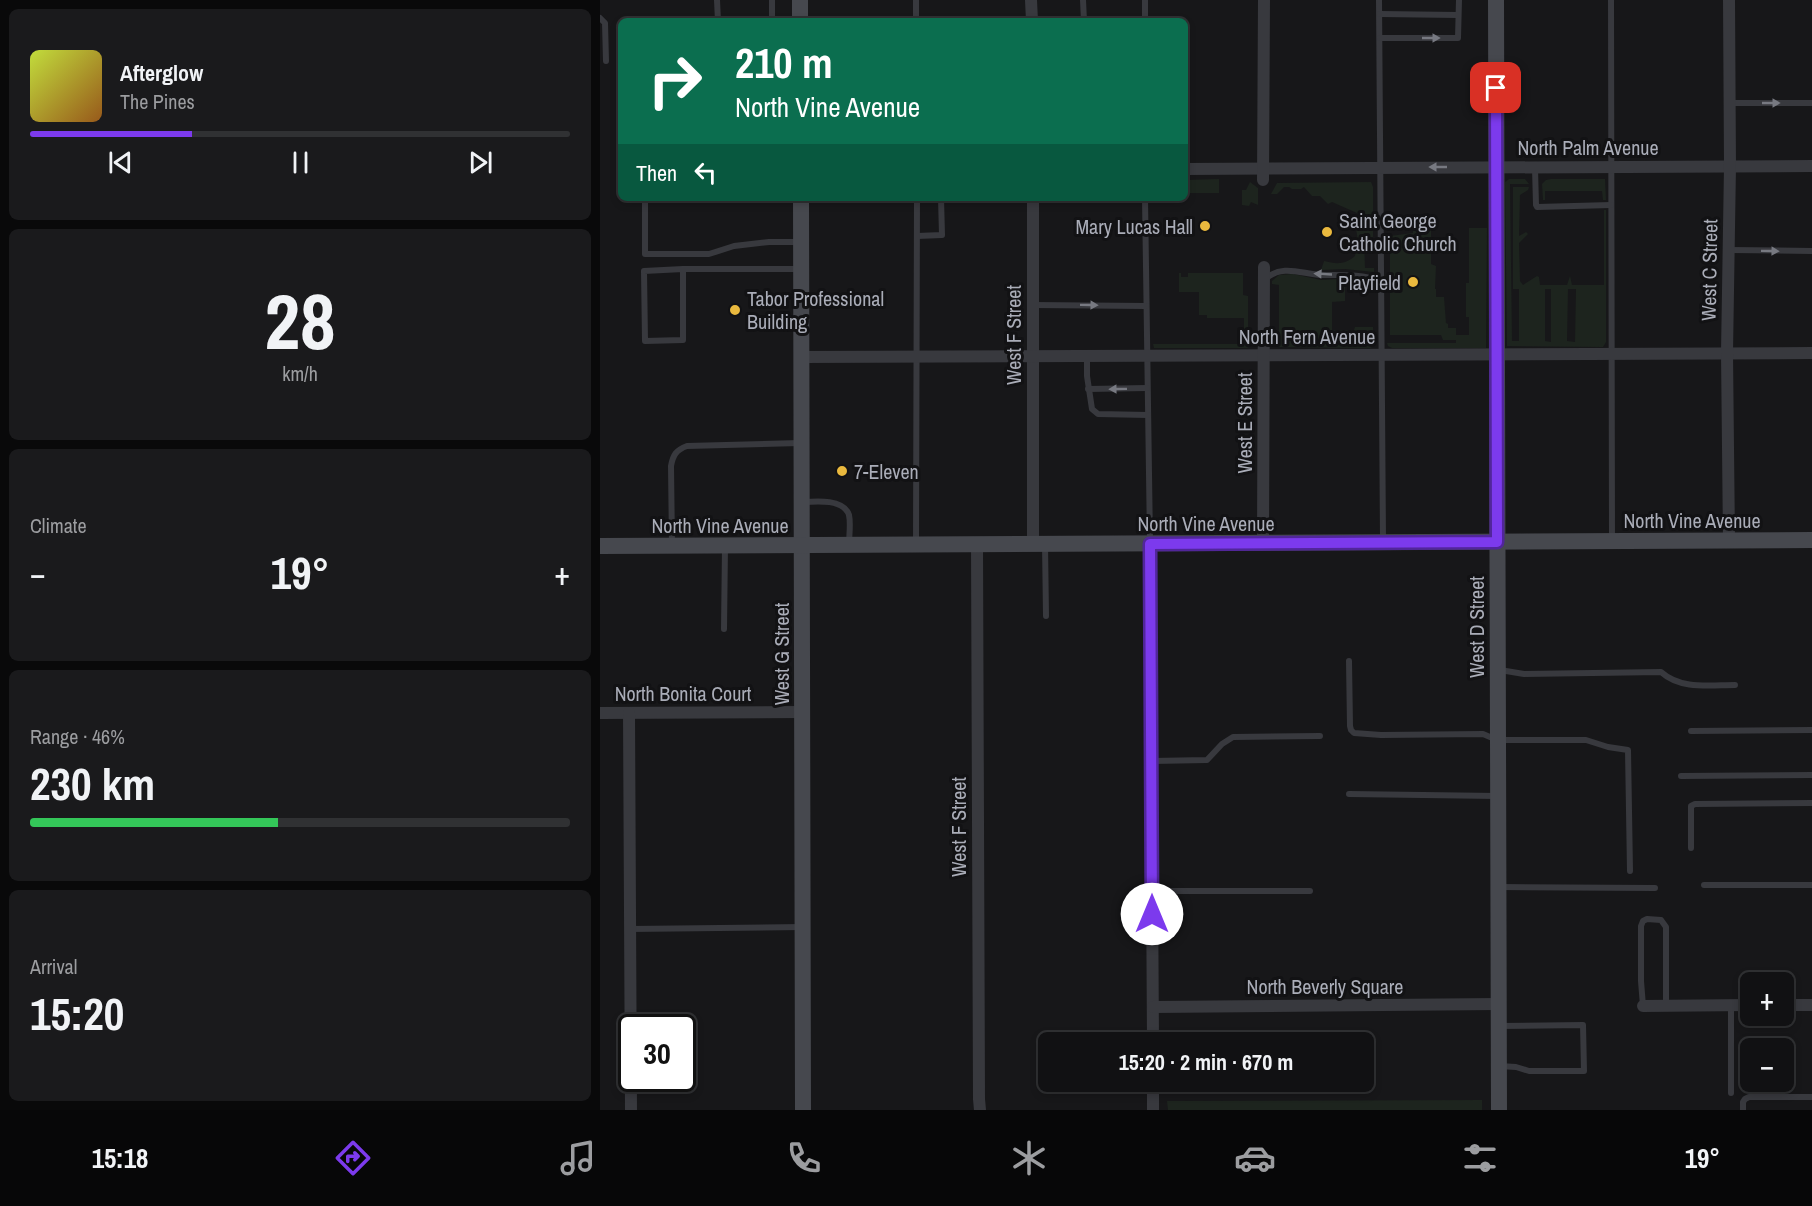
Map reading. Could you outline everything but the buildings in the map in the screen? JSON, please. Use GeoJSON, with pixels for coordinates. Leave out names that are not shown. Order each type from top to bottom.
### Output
{"type":"FeatureCollection","features":[{"type":"Feature","properties":{"kind":"street"},"geometry":{"type":"LineString","coordinates":[[800,0],[800,18]]}},
{"type":"Feature","properties":{"kind":"street"},"geometry":{"type":"LineString","coordinates":[[1032,0],[1032,18]]}},
{"type":"Feature","properties":{"kind":"street"},"geometry":{"type":"LineString","coordinates":[[1263,0],[1263,174]]}},
{"type":"Feature","properties":{"kind":"street","name":"West D Street"},"geometry":{"type":"LineString","coordinates":[[1496,0],[1499,1110]]}},
{"type":"Feature","properties":{"kind":"street","name":"West C Street"},"geometry":{"type":"LineString","coordinates":[[1729,0],[1730,166],[1727,354],[1729,542]]}},
{"type":"Feature","properties":{"kind":"street","name":"North Palm Avenue"},"geometry":{"type":"LineString","coordinates":[[1188,169],[1263,174],[1381,168],[1812,166]]}},
{"type":"Feature","properties":{"kind":"street","name":"West G Street"},"geometry":{"type":"LineString","coordinates":[[801,201],[803,1110]]}},
{"type":"Feature","properties":{"kind":"street","name":"West F Street"},"geometry":{"type":"LineString","coordinates":[[1033,201],[1032,356],[1039,544]]}},
{"type":"Feature","properties":{"kind":"street","name":"West E Street"},"geometry":{"type":"LineString","coordinates":[[1263,544],[1264,273]]}},
{"type":"Feature","properties":{"kind":"street","name":"North Fern Avenue"},"geometry":{"type":"LineString","coordinates":[[802,357],[1812,353]]}},
{"type":"Feature","properties":{"kind":"street","name":"North Vine Avenue"},"geometry":{"type":"LineString","coordinates":[[600,546],[1812,540]]}},
{"type":"Feature","properties":{"kind":"street","name":"West F Street"},"geometry":{"type":"LineString","coordinates":[[977,544],[980,1110]]}},
{"type":"Feature","properties":{"kind":"street"},"geometry":{"type":"LineString","coordinates":[[1150,544],[1153,1032]]}},
{"type":"Feature","properties":{"kind":"street","name":"North Bonita Court"},"geometry":{"type":"LineString","coordinates":[[600,713],[802,712]]}},
{"type":"Feature","properties":{"kind":"street"},"geometry":{"type":"LineString","coordinates":[[629,713],[631,1110]]}},
{"type":"Feature","properties":{"kind":"street","name":"North Beverly Square"},"geometry":{"type":"LineString","coordinates":[[1153,1007],[1498,1004]]}},
{"type":"Feature","properties":{"kind":"street"},"geometry":{"type":"LineString","coordinates":[[1643,1006],[1740,1005]]}},
{"type":"Feature","properties":{"kind":"street"},"geometry":{"type":"LineString","coordinates":[[1794,1005],[1812,1005]]}},
{"type":"Feature","properties":{"kind":"street"},"geometry":{"type":"LineString","coordinates":[[1153,1092],[1153,1110]]}},
{"type":"Feature","properties":{"kind":"lane"},"geometry":{"type":"LineString","coordinates":[[717,0],[718,18]]}},
{"type":"Feature","properties":{"kind":"lane"},"geometry":{"type":"LineString","coordinates":[[772,0],[772,18]]}},
{"type":"Feature","properties":{"kind":"lane"},"geometry":{"type":"LineString","coordinates":[[916,0],[916,18]]}},
{"type":"Feature","properties":{"kind":"lane"},"geometry":{"type":"LineString","coordinates":[[1083,0],[1084,18]]}},
{"type":"Feature","properties":{"kind":"lane"},"geometry":{"type":"LineString","coordinates":[[1145,0],[1145,18]]}},
{"type":"Feature","properties":{"kind":"lane"},"geometry":{"type":"LineString","coordinates":[[1379,0],[1383,543]]}},
{"type":"Feature","properties":{"kind":"lane"},"geometry":{"type":"LineString","coordinates":[[1380,39],[1458,38],[1459,0]]}},
{"type":"Feature","properties":{"kind":"lane"},"geometry":{"type":"LineString","coordinates":[[1611,0],[1612,542]]}},
{"type":"Feature","properties":{"kind":"lane"},"geometry":{"type":"LineString","coordinates":[[1380,14],[1458,15]]}},
{"type":"Feature","properties":{"kind":"lane"},"geometry":{"type":"LineString","coordinates":[[600,18],[605,23],[606,61]]}},
{"type":"Feature","properties":{"kind":"lane"},"geometry":{"type":"LineString","coordinates":[[1730,103],[1812,103]]}},
{"type":"Feature","properties":{"kind":"lane"},"geometry":{"type":"LineString","coordinates":[[1535,167],[1537,207],[1611,206]]}},
{"type":"Feature","properties":{"kind":"lane"},"geometry":{"type":"LineString","coordinates":[[645,201],[645,254],[709,254],[734,246],[769,242],[801,242]]}},
{"type":"Feature","properties":{"kind":"lane"},"geometry":{"type":"LineString","coordinates":[[916,545],[917,201]]}},
{"type":"Feature","properties":{"kind":"lane"},"geometry":{"type":"LineString","coordinates":[[917,236],[942,235],[941,201]]}},
{"type":"Feature","properties":{"kind":"lane"},"geometry":{"type":"LineString","coordinates":[[1145,201],[1150,544]]}},
{"type":"Feature","properties":{"kind":"lane"},"geometry":{"type":"LineString","coordinates":[[1728,250],[1812,251]]}},
{"type":"Feature","properties":{"kind":"lane"},"geometry":{"type":"LineString","coordinates":[[682,269],[683,340],[645,340],[644,271],[682,269],[801,269]]}},
{"type":"Feature","properties":{"kind":"lane"},"geometry":{"type":"LineString","coordinates":[[1264,273],[1291,270],[1322,275],[1361,276],[1381,281]]}},
{"type":"Feature","properties":{"kind":"lane"},"geometry":{"type":"LineString","coordinates":[[1032,304],[1146,306]]}},
{"type":"Feature","properties":{"kind":"lane"},"geometry":{"type":"LineString","coordinates":[[1088,356],[1088,389],[1092,409],[1098,414],[1148,415]]}},
{"type":"Feature","properties":{"kind":"lane"},"geometry":{"type":"LineString","coordinates":[[1088,389],[1147,388]]}},
{"type":"Feature","properties":{"kind":"lane"},"geometry":{"type":"LineString","coordinates":[[672,546],[671,466],[678,449],[695,446],[802,443]]}},
{"type":"Feature","properties":{"kind":"lane"},"geometry":{"type":"LineString","coordinates":[[801,502],[825,501],[847,510],[849,545]]}},
{"type":"Feature","properties":{"kind":"lane"},"geometry":{"type":"LineString","coordinates":[[1039,544],[1046,616]]}},
{"type":"Feature","properties":{"kind":"lane"},"geometry":{"type":"LineString","coordinates":[[724,629],[725,546]]}},
{"type":"Feature","properties":{"kind":"lane"},"geometry":{"type":"LineString","coordinates":[[1349,661],[1350,726],[1354,732],[1382,735],[1483,734],[1497,740],[1586,740],[1628,750],[1630,871]]}},
{"type":"Feature","properties":{"kind":"lane"},"geometry":{"type":"LineString","coordinates":[[1497,670],[1524,674],[1661,672],[1670,681],[1690,686],[1736,685]]}},
{"type":"Feature","properties":{"kind":"lane"},"geometry":{"type":"LineString","coordinates":[[1691,731],[1812,730]]}},
{"type":"Feature","properties":{"kind":"lane"},"geometry":{"type":"LineString","coordinates":[[1152,761],[1208,760],[1222,744],[1233,737],[1320,736]]}},
{"type":"Feature","properties":{"kind":"lane"},"geometry":{"type":"LineString","coordinates":[[1681,776],[1812,775]]}},
{"type":"Feature","properties":{"kind":"lane"},"geometry":{"type":"LineString","coordinates":[[1349,794],[1497,796]]}},
{"type":"Feature","properties":{"kind":"lane"},"geometry":{"type":"LineString","coordinates":[[1691,848],[1691,806],[1695,804],[1812,803]]}},
{"type":"Feature","properties":{"kind":"lane"},"geometry":{"type":"LineString","coordinates":[[1704,885],[1812,885]]}},
{"type":"Feature","properties":{"kind":"lane"},"geometry":{"type":"LineString","coordinates":[[1497,887],[1655,888]]}},
{"type":"Feature","properties":{"kind":"lane"},"geometry":{"type":"LineString","coordinates":[[1152,891],[1310,891]]}},
{"type":"Feature","properties":{"kind":"lane"},"geometry":{"type":"LineString","coordinates":[[1643,1006],[1641,923],[1647,919],[1661,920],[1666,927],[1666,1006]]}},
{"type":"Feature","properties":{"kind":"lane"},"geometry":{"type":"LineString","coordinates":[[630,929],[803,927]]}},
{"type":"Feature","properties":{"kind":"lane"},"geometry":{"type":"LineString","coordinates":[[1731,1005],[1731,1093]]}},
{"type":"Feature","properties":{"kind":"lane"},"geometry":{"type":"LineString","coordinates":[[1498,1026],[1583,1025],[1584,1071],[1529,1071],[1516,1067],[1499,1066]]}},
{"type":"Feature","properties":{"kind":"lane"},"geometry":{"type":"LineString","coordinates":[[1743,1110],[1743,1102],[1749,1097],[1812,1097]]}},
{"type":"Feature","properties":{"kind":"shaded area"},"geometry":{"type":"Polygon","coordinates":[[[1219,179],[1219,193],[1188,193],[1188,180],[1219,179]]]}},
{"type":"Feature","properties":{"kind":"shaded area"},"geometry":{"type":"Polygon","coordinates":[[[1509,179],[1525,179],[1529,184],[1510,184],[1512,341],[1519,341],[1519,289],[1513,289],[1513,187],[1529,187],[1520,195],[1519,236],[1526,232],[1528,234],[1519,243],[1520,281],[1523,285],[1537,276],[1540,285],[1567,285],[1570,276],[1572,285],[1604,285],[1604,210],[1606,210],[1606,342],[1603,347],[1507,346],[1505,182],[1509,179]],[[1545,289],[1545,341],[1551,342],[1551,289],[1545,289]],[[1568,289],[1567,341],[1575,342],[1576,289],[1568,289]]]}},
{"type":"Feature","properties":{"kind":"shaded area"},"geometry":{"type":"Polygon","coordinates":[[[1551,179],[1605,179],[1606,200],[1603,200],[1602,191],[1545,191],[1545,200],[1543,200],[1542,184],[1551,179]]]}},
{"type":"Feature","properties":{"kind":"shaded area"},"geometry":{"type":"Polygon","coordinates":[[[1250,182],[1258,188],[1258,205],[1251,202],[1249,206],[1242,205],[1242,190],[1246,190],[1250,182]]]}},
{"type":"Feature","properties":{"kind":"shaded area"},"geometry":{"type":"Polygon","coordinates":[[[1371,182],[1373,187],[1373,237],[1364,238],[1365,268],[1374,268],[1374,272],[1345,269],[1321,270],[1324,261],[1340,263],[1355,256],[1356,230],[1364,226],[1357,213],[1332,202],[1328,204],[1320,196],[1312,196],[1304,187],[1292,189],[1284,187],[1277,194],[1271,194],[1277,183],[1371,182]]]}},
{"type":"Feature","properties":{"kind":"shaded area","name":"Playfield"},"geometry":{"type":"Polygon","coordinates":[[[1420,219],[1431,219],[1431,264],[1436,266],[1436,297],[1444,297],[1446,323],[1448,328],[1456,328],[1456,335],[1469,335],[1469,317],[1466,317],[1466,283],[1469,283],[1469,228],[1487,228],[1486,348],[1392,348],[1388,346],[1387,343],[1456,343],[1456,340],[1443,340],[1441,335],[1390,335],[1390,236],[1413,233],[1413,221],[1420,221],[1420,219]]]}},
{"type":"Feature","properties":{"kind":"shaded area"},"geometry":{"type":"Polygon","coordinates":[[[1179,273],[1181,277],[1188,277],[1188,273],[1243,273],[1243,295],[1248,296],[1248,334],[1244,335],[1244,318],[1207,318],[1207,315],[1199,315],[1199,292],[1179,292],[1179,273]]]}},
{"type":"Feature","properties":{"kind":"shaded area"},"geometry":{"type":"Polygon","coordinates":[[[1293,274],[1321,280],[1345,281],[1345,301],[1332,302],[1332,330],[1373,327],[1374,346],[1370,348],[1277,347],[1271,342],[1270,334],[1279,332],[1279,285],[1272,284],[1272,281],[1279,275],[1293,274]]]}},
{"type":"Feature","properties":{"kind":"shaded area"},"geometry":{"type":"Polygon","coordinates":[[[1153,344],[1253,344],[1247,348],[1154,348],[1153,344]]]}},
{"type":"Feature","properties":{"kind":"shaded area"},"geometry":{"type":"Polygon","coordinates":[[[1482,1100],[1482,1110],[1168,1110],[1167,1101],[1482,1100]]]}},
{"type":"Feature","properties":{"kind":"place","name":"Mary Lucas Hall"},"geometry":{"type":"Point","coordinates":[1205,226]}},
{"type":"Feature","properties":{"kind":"place","name":"Saint George Catholic Church"},"geometry":{"type":"Point","coordinates":[1327,232]}},
{"type":"Feature","properties":{"kind":"place","name":"Playfield"},"geometry":{"type":"Point","coordinates":[1413,282]}},
{"type":"Feature","properties":{"kind":"place","name":"Tabor Professional Building"},"geometry":{"type":"Point","coordinates":[735,310]}},
{"type":"Feature","properties":{"kind":"place","name":"7-Eleven"},"geometry":{"type":"Point","coordinates":[842,471]}},
{"type":"Feature","properties":{"kind":"route"},"geometry":{"type":"LineString","coordinates":[[1152,914],[1150,544],[1497,542],[1496,88]]}}]}
